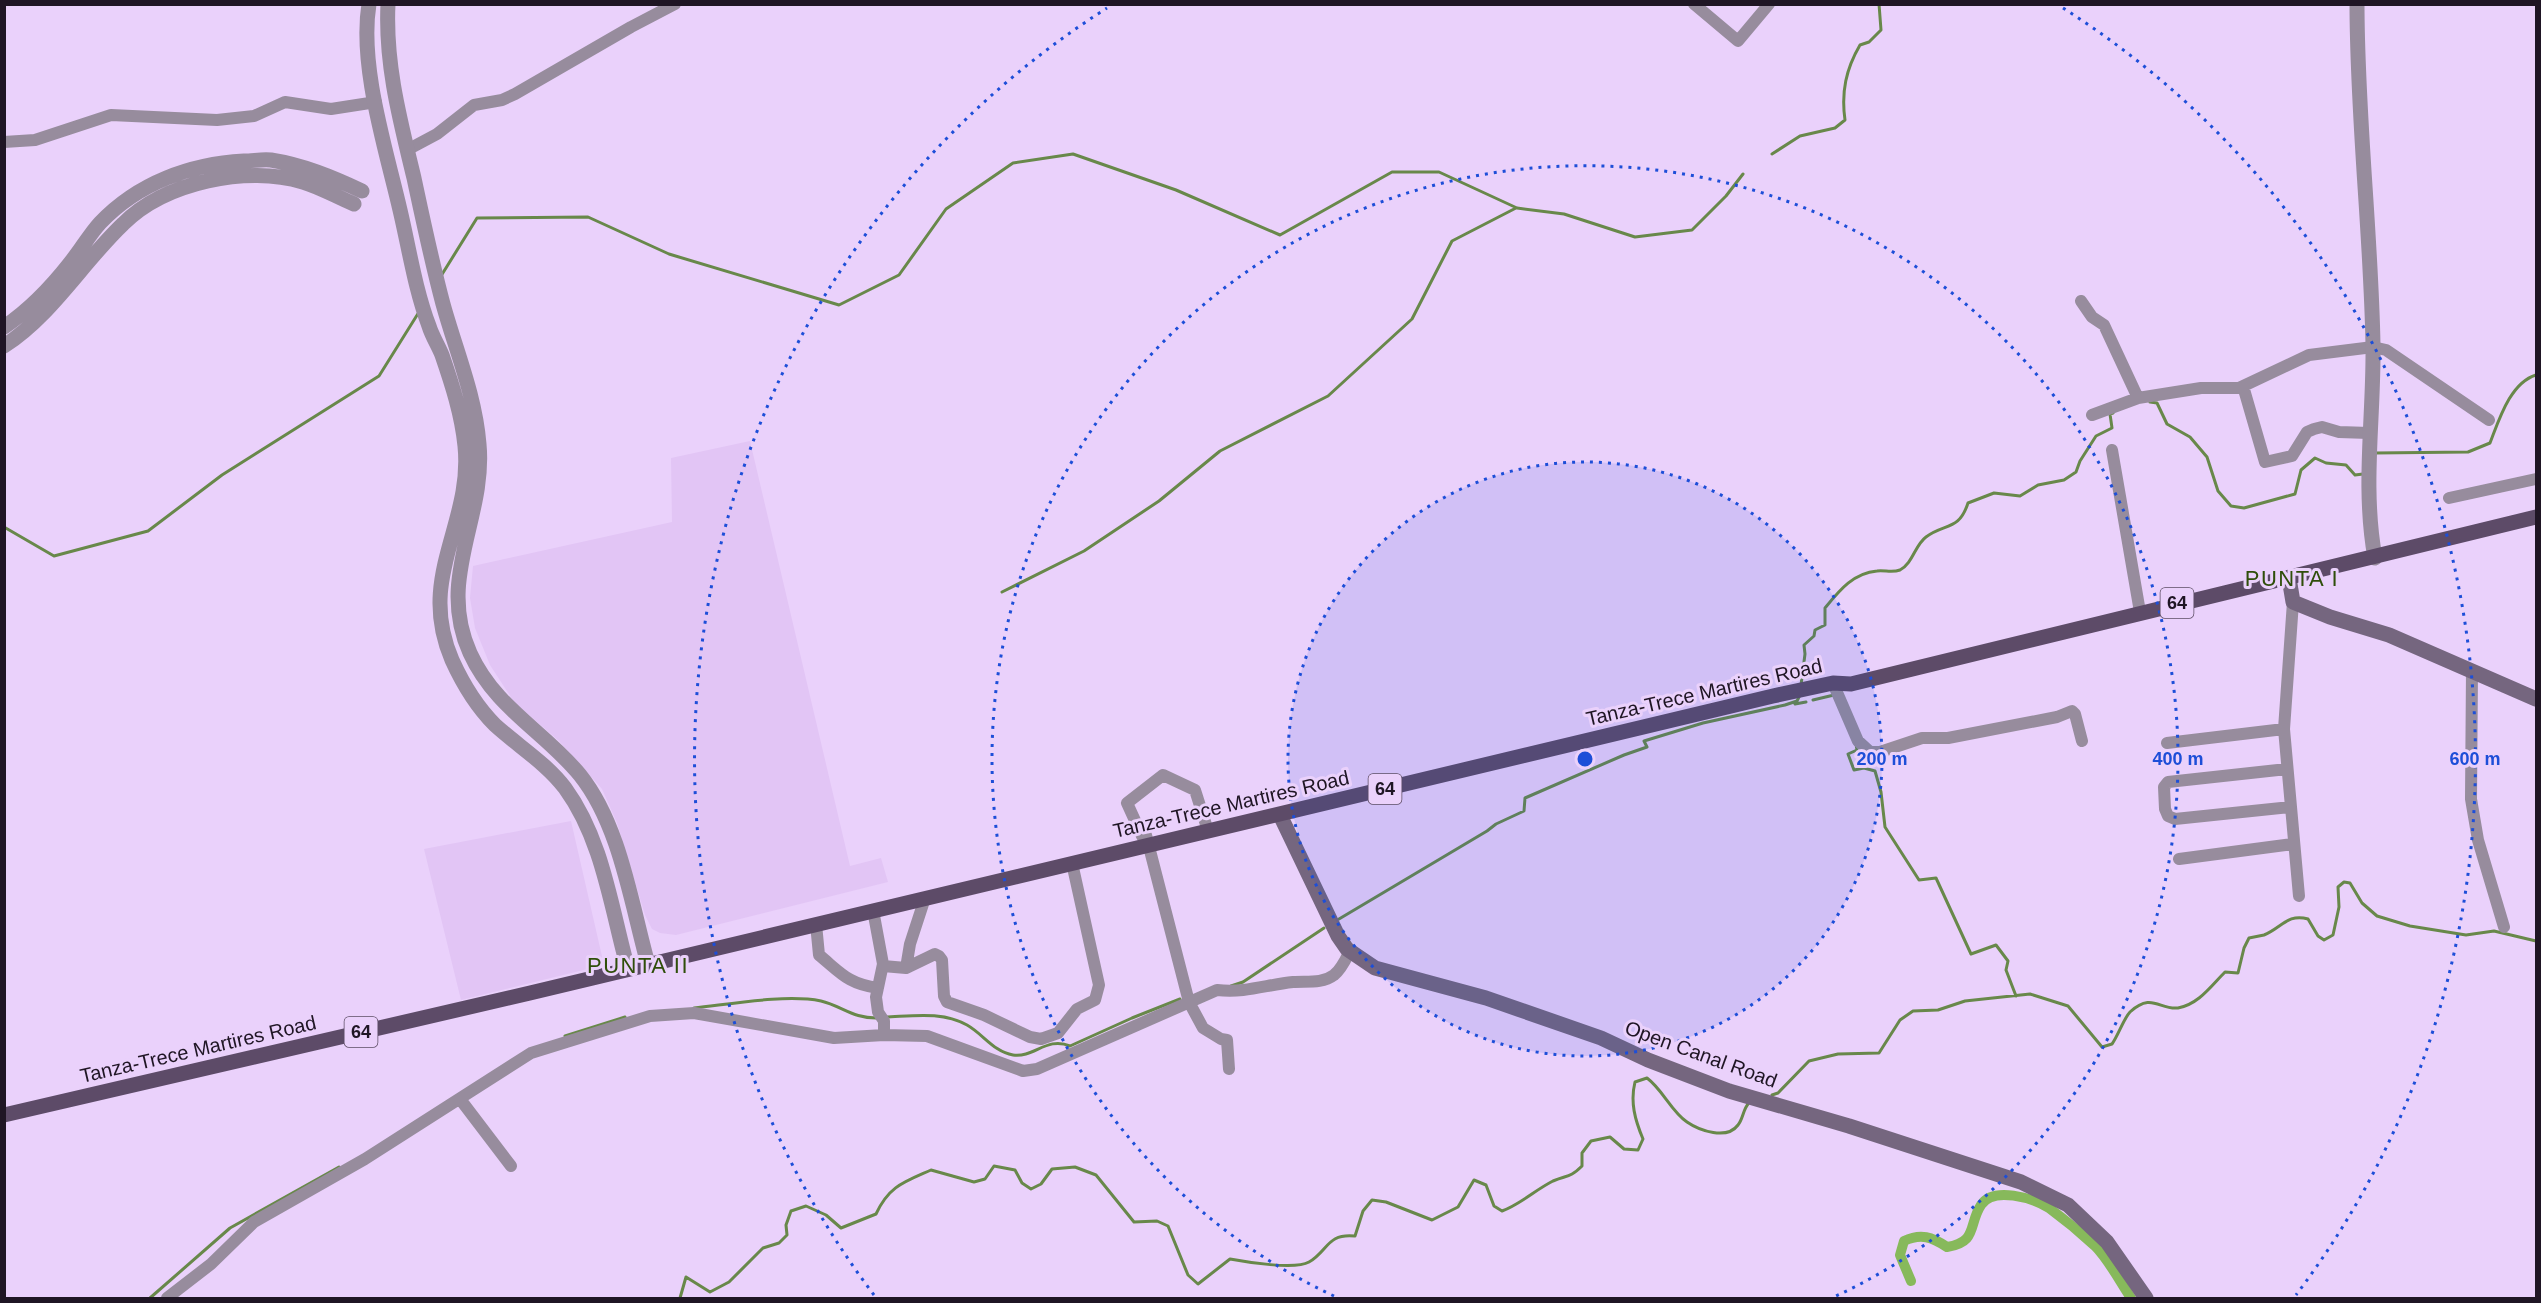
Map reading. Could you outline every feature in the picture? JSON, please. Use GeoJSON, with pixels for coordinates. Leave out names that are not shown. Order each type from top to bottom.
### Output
{"type":"FeatureCollection","features":[{"type":"Feature","properties":{"kind":"main road","name":"Tanza-Trece Martires Road"},"geometry":{"type":"LineString","coordinates":[[4,1115],[1788,693],[1826,685],[1851,684],[2536,517]]}},
{"type":"Feature","properties":{"kind":"main road"},"geometry":{"type":"LineString","coordinates":[[2289,578],[2293,602],[2330,617],[2389,635],[2536,699]]}},
{"type":"Feature","properties":{"kind":"main road","name":"Open Canal Road"},"geometry":{"type":"LineString","coordinates":[[1280,815],[1338,936],[1350,951],[1375,968],[1486,998],[1600,1038],[1648,1060],[1729,1091],[1849,1126],[2021,1182],[2068,1205],[2107,1242],[2146,1299]]}},
{"type":"Feature","properties":{"kind":"street"},"geometry":{"type":"LineString","coordinates":[[369,4],[367,42],[376,102],[418,286],[429,327],[451,383],[465,444],[465,485],[458,540],[457,604],[462,629],[470,653],[508,709],[563,756],[597,799],[610,829],[648,964]]}},
{"type":"Feature","properties":{"kind":"street"},"geometry":{"type":"LineString","coordinates":[[388,4],[386,37],[394,93],[443,306],[467,379],[479,441],[481,466],[479,486],[458,540],[442,573],[439,606],[443,633],[452,659],[463,680],[494,723],[548,770],[564,787],[578,809],[601,864],[628,969]]}},
{"type":"Feature","properties":{"kind":"street"},"geometry":{"type":"LineString","coordinates":[[407,150],[437,134],[474,105],[502,100],[515,94],[675,4]]}},
{"type":"Feature","properties":{"kind":"street"},"geometry":{"type":"LineString","coordinates":[[1694,4],[1738,41],[1769,4]]}},
{"type":"Feature","properties":{"kind":"street"},"geometry":{"type":"LineString","coordinates":[[2357,4],[2373,346],[2368,521],[2375,558]]}},
{"type":"Feature","properties":{"kind":"street"},"geometry":{"type":"LineString","coordinates":[[4,142],[35,140],[111,115],[217,120],[254,116],[285,102],[331,109],[376,102]]}},
{"type":"Feature","properties":{"kind":"street"},"geometry":{"type":"LineString","coordinates":[[4,327],[45,291],[69,265],[100,223],[123,203],[171,175],[190,168],[225,162],[268,160],[301,166],[358,198],[303,182],[267,176],[224,177],[190,186],[161,198],[124,223],[45,311],[4,346]]}},
{"type":"Feature","properties":{"kind":"street"},"geometry":{"type":"LineString","coordinates":[[2081,301],[2092,317],[2103,326],[2138,398]]}},
{"type":"Feature","properties":{"kind":"street"},"geometry":{"type":"LineString","coordinates":[[2092,415],[2138,398],[2201,388],[2243,386],[2309,355],[2373,346],[2386,350],[2489,420]]}},
{"type":"Feature","properties":{"kind":"street"},"geometry":{"type":"LineString","coordinates":[[2243,386],[2265,462],[2292,456],[2307,432],[2314,429],[2322,427],[2339,432],[2369,433]]}},
{"type":"Feature","properties":{"kind":"street"},"geometry":{"type":"LineString","coordinates":[[2112,450],[2140,612]]}},
{"type":"Feature","properties":{"kind":"street"},"geometry":{"type":"LineString","coordinates":[[2449,498],[2536,479]]}},
{"type":"Feature","properties":{"kind":"street"},"geometry":{"type":"LineString","coordinates":[[2293,602],[2284,729],[2299,896]]}},
{"type":"Feature","properties":{"kind":"street"},"geometry":{"type":"LineString","coordinates":[[2472,671],[2471,799],[2478,840],[2504,927]]}},
{"type":"Feature","properties":{"kind":"street"},"geometry":{"type":"LineString","coordinates":[[1826,685],[1858,741],[1870,752],[1880,752],[1922,738],[1948,738],[2057,717],[2072,711],[2075,714],[2082,741]]}},
{"type":"Feature","properties":{"kind":"street"},"geometry":{"type":"LineString","coordinates":[[2167,742],[2284,729]]}},
{"type":"Feature","properties":{"kind":"street"},"geometry":{"type":"LineString","coordinates":[[2288,769],[2168,782],[2164,787],[2165,809],[2168,816],[2175,819],[2290,807]]}},
{"type":"Feature","properties":{"kind":"street"},"geometry":{"type":"LineString","coordinates":[[1208,831],[1195,790],[1163,775],[1127,802],[1142,836],[1146,835],[1149,844],[1189,1002],[1208,1033],[1227,1040],[1229,1069]]}},
{"type":"Feature","properties":{"kind":"street"},"geometry":{"type":"LineString","coordinates":[[2179,859],[2293,844]]}},
{"type":"Feature","properties":{"kind":"street"},"geometry":{"type":"LineString","coordinates":[[883,966],[906,968],[935,954],[942,960],[944,996],[947,1002],[984,1015],[1030,1037],[1050,1038],[1059,1033],[1077,1009],[1095,1000],[1099,986],[1072,863]]}},
{"type":"Feature","properties":{"kind":"street"},"geometry":{"type":"LineString","coordinates":[[906,968],[910,944],[925,898]]}},
{"type":"Feature","properties":{"kind":"street"},"geometry":{"type":"LineString","coordinates":[[873,910],[883,966],[878,988],[884,1035]]}},
{"type":"Feature","properties":{"kind":"street"},"geometry":{"type":"LineString","coordinates":[[816,924],[819,955],[848,980],[862,986],[878,988]]}},
{"type":"Feature","properties":{"kind":"street"},"geometry":{"type":"LineString","coordinates":[[167,1299],[211,1264],[254,1222],[365,1159],[531,1053],[650,1017],[694,1013],[834,1038],[884,1035],[927,1036],[1023,1071],[1037,1069],[1217,990],[1232,992],[1264,989],[1292,982],[1319,982],[1335,975],[1350,951]]}},
{"type":"Feature","properties":{"kind":"street"},"geometry":{"type":"LineString","coordinates":[[460,1099],[511,1166]]}},
{"type":"Feature","properties":{"kind":"shaded area"},"geometry":{"type":"Polygon","coordinates":[[[750,441],[850,866],[881,858],[888,882],[676,935],[660,933],[652,929],[645,915],[617,823],[602,789],[559,741],[514,702],[490,665],[475,628],[470,598],[473,566],[672,522],[671,458],[750,441]]]}},
{"type":"Feature","properties":{"kind":"shaded area"},"geometry":{"type":"Polygon","coordinates":[[[571,821],[604,965],[461,1000],[424,849],[571,821]]]}},
{"type":"Feature","properties":{"kind":"waterway"},"geometry":{"type":"LineString","coordinates":[[1772,154],[1800,136],[1835,128],[1845,120],[1844,90],[1848,72],[1860,45],[1869,42],[1881,30],[1879,4]]}},
{"type":"Feature","properties":{"kind":"waterway"},"geometry":{"type":"LineString","coordinates":[[441,276],[477,218],[588,217],[669,254],[839,305],[899,275],[946,209],[1013,163],[1073,154],[1176,190],[1280,235],[1392,172],[1439,172],[1517,208],[1564,214],[1635,237],[1692,230],[1726,196],[1743,174]]}},
{"type":"Feature","properties":{"kind":"waterway"},"geometry":{"type":"LineString","coordinates":[[1002,592],[1084,551],[1159,501],[1220,451],[1328,396],[1412,319],[1452,241],[1516,208]]}},
{"type":"Feature","properties":{"kind":"waterway"},"geometry":{"type":"LineString","coordinates":[[4,527],[54,556],[148,531],[222,475],[379,376],[419,312]]}},
{"type":"Feature","properties":{"kind":"waterway"},"geometry":{"type":"LineString","coordinates":[[2375,453],[2468,452],[2490,443],[2512,394],[2527,379],[2536,375]]}},
{"type":"Feature","properties":{"kind":"waterway"},"geometry":{"type":"LineString","coordinates":[[2150,402],[2157,403],[2167,424],[2190,437],[2207,457],[2218,491],[2231,506],[2244,508],[2295,494],[2301,470],[2315,458],[2326,463],[2346,465],[2355,475],[2363,474]]}},
{"type":"Feature","properties":{"kind":"waterway"},"geometry":{"type":"LineString","coordinates":[[1801,685],[1804,645],[1814,636],[1815,630],[1825,625],[1825,608],[1847,584],[1868,572],[1900,570],[1908,563],[1922,540],[1956,522],[1968,503],[1994,493],[2020,496],[2038,485],[2064,480],[2076,472],[2080,461],[2096,436],[2112,428],[2110,414],[2113,413]]}},
{"type":"Feature","properties":{"kind":"waterway"},"geometry":{"type":"LineString","coordinates":[[1785,705],[1797,701],[1800,695]]}},
{"type":"Feature","properties":{"kind":"waterway"},"geometry":{"type":"LineString","coordinates":[[1813,700],[1834,695]]}},
{"type":"Feature","properties":{"kind":"waterway"},"geometry":{"type":"LineString","coordinates":[[1795,704],[1806,702]]}},
{"type":"Feature","properties":{"kind":"waterway"},"geometry":{"type":"LineString","coordinates":[[1339,919],[1496,824],[1524,811],[1525,798],[1647,747],[1644,741],[1703,723],[1785,705]]}},
{"type":"Feature","properties":{"kind":"waterway"},"geometry":{"type":"LineString","coordinates":[[1856,744],[1857,750],[1848,754],[1854,770],[1864,768],[1875,771],[1881,792],[1885,827],[1919,880],[1936,878],[1971,954],[1996,945],[2008,961],[2006,970],[2016,996]]}},
{"type":"Feature","properties":{"kind":"waterway"},"geometry":{"type":"LineString","coordinates":[[1772,1095],[1778,1093],[1809,1061],[1838,1054],[1879,1053],[1900,1020],[1913,1011],[1938,1010],[1965,1001],[2030,994],[2068,1006],[2102,1047],[2112,1044],[2130,1012],[2138,1006],[2150,1002],[2171,1008],[2185,1006],[2204,994],[2225,972],[2238,973],[2249,938],[2264,935],[2295,918],[2308,919],[2318,936],[2324,940],[2333,935],[2339,907],[2338,887],[2344,882],[2350,883],[2362,903],[2377,916],[2410,926],[2466,935],[2494,931],[2536,941]]}},
{"type":"Feature","properties":{"kind":"waterway"},"geometry":{"type":"LineString","coordinates":[[1231,986],[1243,982],[1324,928]]}},
{"type":"Feature","properties":{"kind":"waterway"},"geometry":{"type":"LineString","coordinates":[[694,1008],[758,1000],[807,999],[828,1003],[862,1016],[879,1018]]}},
{"type":"Feature","properties":{"kind":"waterway"},"geometry":{"type":"LineString","coordinates":[[885,1017],[927,1015],[948,1018],[967,1025],[994,1047],[1006,1053],[1021,1055],[1047,1045],[1070,1046],[1180,999]]}},
{"type":"Feature","properties":{"kind":"waterway"},"geometry":{"type":"LineString","coordinates":[[565,1036],[625,1017]]}},
{"type":"Feature","properties":{"kind":"waterway"},"geometry":{"type":"LineString","coordinates":[[680,1298],[686,1277],[710,1292],[729,1282],[763,1248],[779,1243],[787,1235],[786,1225],[791,1211],[806,1206],[826,1215],[841,1228],[876,1214],[886,1197],[898,1186],[931,1170],[974,1182],[985,1179],[994,1166],[1015,1170],[1022,1183],[1031,1189],[1041,1184],[1052,1169],[1075,1167],[1096,1175],[1134,1222],[1157,1221],[1168,1226],[1188,1275],[1198,1284],[1230,1259],[1282,1265],[1309,1262],[1333,1240],[1339,1237],[1355,1236],[1363,1211],[1372,1200],[1386,1202],[1432,1220],[1458,1207],[1474,1180],[1486,1185],[1494,1206],[1502,1211],[1540,1188],[1578,1170],[1582,1166],[1582,1153],[1591,1141],[1610,1137],[1624,1149],[1638,1150],[1643,1139],[1634,1111],[1633,1097],[1635,1082],[1647,1078],[1681,1117],[1706,1131],[1720,1133],[1733,1130],[1740,1123],[1748,1104]]}},
{"type":"Feature","properties":{"kind":"waterway"},"geometry":{"type":"LineString","coordinates":[[150,1298],[230,1228],[339,1167]]}},
{"type":"Feature","properties":{"kind":"waterway"},"geometry":{"type":"LineString","coordinates":[[1911,1281],[1900,1255],[1904,1241],[1921,1237],[1947,1247],[1957,1245],[1968,1237],[1981,1205],[1987,1199],[2004,1195],[2033,1201],[2049,1208],[2066,1221],[2095,1246],[2131,1298]]}},
{"type":"Feature","properties":{"kind":"district","name":"PUNTA I"},"geometry":{"type":"Point","coordinates":[2292,578]}},
{"type":"Feature","properties":{"kind":"district","name":"PUNTA II"},"geometry":{"type":"Point","coordinates":[638,965]}}]}
